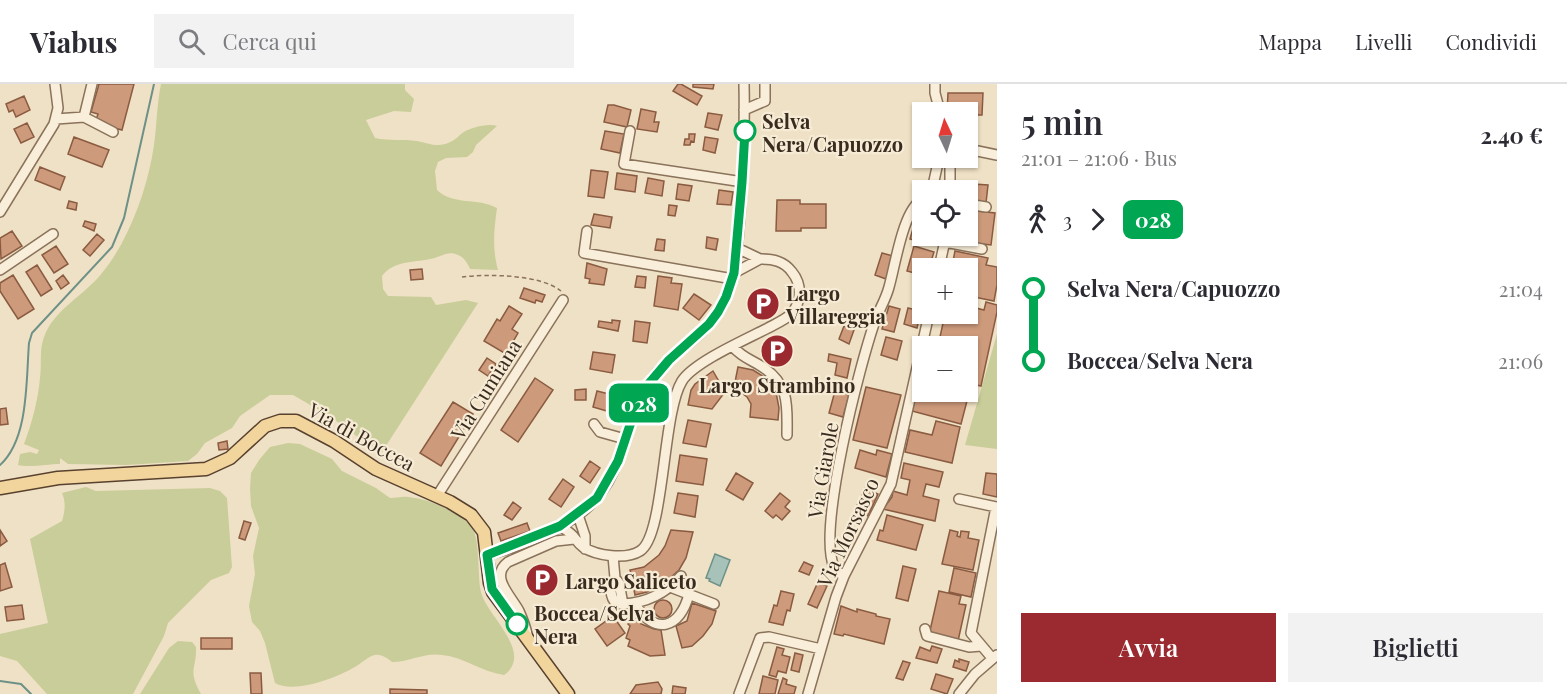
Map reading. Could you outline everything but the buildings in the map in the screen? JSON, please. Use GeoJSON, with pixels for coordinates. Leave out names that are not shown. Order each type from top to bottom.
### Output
{"type":"FeatureCollection","features":[{"type":"Feature","properties":{"kind":"main road","name":"Via di Boccea"},"geometry":{"type":"LineString","coordinates":[[0,488],[65,477],[206,469],[230,458],[265,426],[289,420],[303,423],[376,469],[466,510],[475,519],[484,532],[493,592],[568,694]]}},
{"type":"Feature","properties":{"kind":"street"},"geometry":{"type":"LineString","coordinates":[[0,212],[56,119],[58,103],[55,84]]}},
{"type":"Feature","properties":{"kind":"street"},"geometry":{"type":"LineString","coordinates":[[84,117],[92,84]]}},
{"type":"Feature","properties":{"kind":"street"},"geometry":{"type":"LineString","coordinates":[[487,555],[560,526],[597,498],[618,461],[646,387],[669,360],[709,324],[726,297],[733,276],[737,248],[742,182],[744,84]]}},
{"type":"Feature","properties":{"kind":"street"},"geometry":{"type":"LineString","coordinates":[[744,110],[765,101],[765,84]]}},
{"type":"Feature","properties":{"kind":"street"},"geometry":{"type":"LineString","coordinates":[[935,84],[934,93],[937,102]]}},
{"type":"Feature","properties":{"kind":"street"},"geometry":{"type":"LineString","coordinates":[[56,119],[84,117],[113,132]]}},
{"type":"Feature","properties":{"kind":"street"},"geometry":{"type":"LineString","coordinates":[[630,131],[624,164],[742,182]]}},
{"type":"Feature","properties":{"kind":"street"},"geometry":{"type":"LineString","coordinates":[[978,151],[997,155]]}},
{"type":"Feature","properties":{"kind":"street"},"geometry":{"type":"LineString","coordinates":[[978,206],[986,207]]}},
{"type":"Feature","properties":{"kind":"street","name":"Via Giarole"},"geometry":{"type":"LineString","coordinates":[[844,576],[833,566],[831,553],[831,513],[834,491],[849,419],[875,321],[889,288],[899,245],[912,209]]}},
{"type":"Feature","properties":{"kind":"street"},"geometry":{"type":"LineString","coordinates":[[587,231],[584,253],[733,276],[760,259]]}},
{"type":"Feature","properties":{"kind":"street"},"geometry":{"type":"LineString","coordinates":[[0,270],[53,234]]}},
{"type":"Feature","properties":{"kind":"street"},"geometry":{"type":"LineString","coordinates":[[971,246],[982,249]]}},
{"type":"Feature","properties":{"kind":"street"},"geometry":{"type":"LineString","coordinates":[[560,526],[572,534],[585,549],[613,555],[636,554],[647,546],[655,521],[674,403],[683,379],[697,367],[787,318],[798,303],[799,285],[789,268],[776,260],[760,259],[737,248]]}},
{"type":"Feature","properties":{"kind":"street","name":"Via Cumiana"},"geometry":{"type":"LineString","coordinates":[[437,496],[563,300]]}},
{"type":"Feature","properties":{"kind":"street","name":"Via Morsasco"},"geometry":{"type":"LineString","coordinates":[[808,694],[844,576],[891,484],[927,324]]}},
{"type":"Feature","properties":{"kind":"street"},"geometry":{"type":"LineString","coordinates":[[733,347],[743,358],[763,368],[780,383],[787,404],[788,435]]}},
{"type":"Feature","properties":{"kind":"street"},"geometry":{"type":"LineString","coordinates":[[594,424],[600,432],[625,439]]}},
{"type":"Feature","properties":{"kind":"street"},"geometry":{"type":"LineString","coordinates":[[959,499],[996,506],[971,628],[972,636],[995,656],[975,674],[960,694]]}},
{"type":"Feature","properties":{"kind":"street"},"geometry":{"type":"LineString","coordinates":[[578,514],[585,536],[585,549]]}},
{"type":"Feature","properties":{"kind":"street"},"geometry":{"type":"LineString","coordinates":[[528,639],[519,612],[502,586],[500,577],[502,567],[508,562],[556,541],[574,538]]}},
{"type":"Feature","properties":{"kind":"street"},"geometry":{"type":"LineString","coordinates":[[613,555],[615,578],[611,584],[612,596],[617,604],[636,604],[648,600],[670,587],[681,576]]}},
{"type":"Feature","properties":{"kind":"street"},"geometry":{"type":"LineString","coordinates":[[670,587],[714,604]]}},
{"type":"Feature","properties":{"kind":"street"},"geometry":{"type":"LineString","coordinates":[[636,604],[649,621],[656,624],[668,624],[683,611],[688,594]]}},
{"type":"Feature","properties":{"kind":"street"},"geometry":{"type":"LineString","coordinates":[[926,629],[927,636],[969,647],[981,646]]}},
{"type":"Feature","properties":{"kind":"street"},"geometry":{"type":"LineString","coordinates":[[739,694],[760,638],[769,637],[821,649]]}},
{"type":"Feature","properties":{"kind":"path"},"geometry":{"type":"LineString","coordinates":[[462,277],[495,276],[534,281],[559,289],[563,300]]}},
{"type":"Feature","properties":{"kind":"green space"},"geometry":{"type":"Polygon","coordinates":[[[161,84],[405,84],[405,90],[414,99],[411,112],[394,111],[366,120],[375,138],[412,140],[441,145],[473,128],[497,126],[476,145],[467,157],[446,158],[438,162],[435,171],[437,190],[444,195],[497,208],[494,239],[498,270],[470,269],[462,257],[451,253],[392,267],[382,276],[383,289],[388,296],[431,297],[436,305],[466,300],[478,303],[382,452],[378,452],[331,417],[293,395],[270,395],[240,416],[232,428],[205,443],[188,461],[126,465],[68,464],[60,458],[60,464],[18,465],[20,454],[30,452],[37,454],[39,450],[24,444],[38,395],[44,337],[55,318],[102,273],[119,248],[134,218],[152,157],[161,84]]]}},
{"type":"Feature","properties":{"kind":"green space"},"geometry":{"type":"Polygon","coordinates":[[[997,334],[997,449],[965,445],[997,334]]]}},
{"type":"Feature","properties":{"kind":"green space"},"geometry":{"type":"Polygon","coordinates":[[[288,443],[300,444],[332,459],[342,471],[376,488],[390,498],[408,497],[433,503],[449,510],[470,525],[476,538],[481,592],[512,645],[514,656],[512,666],[504,675],[450,656],[436,654],[392,662],[377,655],[339,675],[316,683],[293,687],[275,683],[265,643],[260,631],[252,622],[249,606],[255,574],[253,556],[259,528],[251,506],[250,489],[251,473],[259,460],[270,447],[288,443]]]}},
{"type":"Feature","properties":{"kind":"green space"},"geometry":{"type":"Polygon","coordinates":[[[86,487],[96,491],[210,488],[220,491],[227,498],[232,567],[229,573],[211,580],[168,623],[164,636],[133,694],[47,694],[17,661],[0,656],[0,634],[48,623],[30,539],[62,521],[65,507],[62,493],[86,487]]]}},
{"type":"Feature","properties":{"kind":"green space"},"geometry":{"type":"Polygon","coordinates":[[[178,641],[192,642],[196,647],[194,679],[201,694],[140,694],[169,648],[178,641]]]}},
{"type":"Feature","properties":{"kind":"water"},"geometry":{"type":"Polygon","coordinates":[[[715,554],[730,560],[720,586],[706,578],[715,554]]]}},
{"type":"Feature","properties":{"kind":"waterway"},"geometry":{"type":"LineString","coordinates":[[0,465],[9,454],[21,425],[32,333],[112,247],[124,218],[154,84]]}},
{"type":"Feature","properties":{"kind":"waterway"},"geometry":{"type":"LineString","coordinates":[[0,681],[21,684],[31,694]]}},
{"type":"Feature","properties":{"kind":"bus line","name":"028"},"geometry":{"type":"LineString","coordinates":[[517,624],[492,589],[487,555],[560,526],[597,498],[618,461],[646,387],[669,360],[709,324],[718,312],[734,273],[745,131]]}},
{"type":"Feature","properties":{"kind":"place","name":"Selva Nera/Capuozzo"},"geometry":{"type":"Point","coordinates":[745,131]}},
{"type":"Feature","properties":{"kind":"place","name":"Largo Villareggia"},"geometry":{"type":"Point","coordinates":[763,304]}},
{"type":"Feature","properties":{"kind":"place","name":"Largo Strambino"},"geometry":{"type":"Point","coordinates":[777,351]}},
{"type":"Feature","properties":{"kind":"place","name":"Largo Saliceto"},"geometry":{"type":"Point","coordinates":[542,580]}},
{"type":"Feature","properties":{"kind":"place","name":"Boccea/Selva Nera"},"geometry":{"type":"Point","coordinates":[517,624]}}]}
